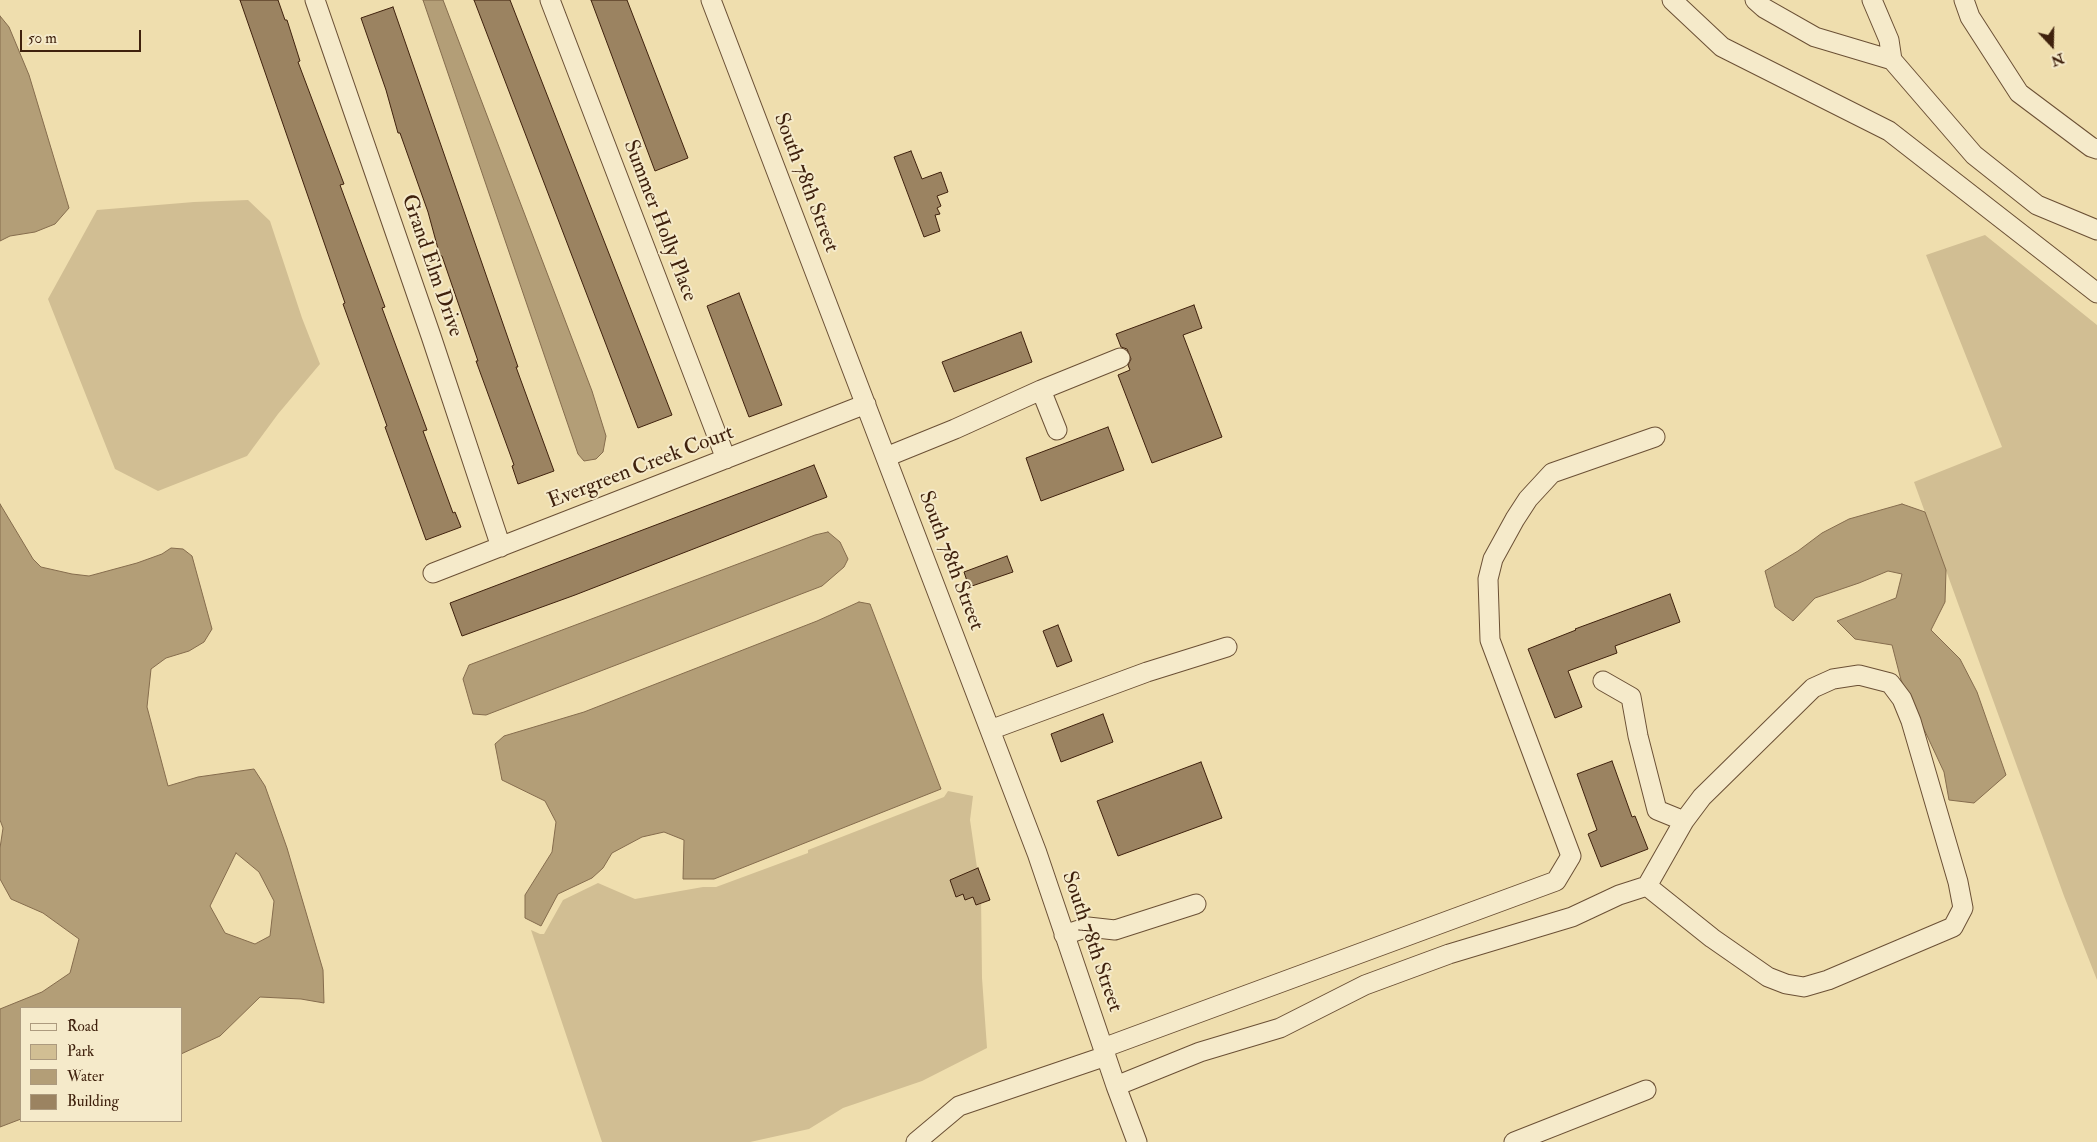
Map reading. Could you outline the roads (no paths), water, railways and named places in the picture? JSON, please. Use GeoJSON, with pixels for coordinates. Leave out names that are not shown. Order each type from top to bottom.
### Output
{"type":"FeatureCollection","features":[{"type":"Feature","properties":{"kind":"street","name":"Grand Elm Drive"},"geometry":{"type":"LineString","coordinates":[[315,0],[431,336],[501,547]]}},
{"type":"Feature","properties":{"kind":"street","name":"Summer Holly Place"},"geometry":{"type":"LineString","coordinates":[[550,0],[726,459]]}},
{"type":"Feature","properties":{"kind":"street","name":"South 78th Street"},"geometry":{"type":"LineString","coordinates":[[711,0],[1038,853],[1064,935],[1137,1142]]}},
{"type":"Feature","properties":{"kind":"street"},"geometry":{"type":"LineString","coordinates":[[1672,0],[1722,47],[1889,131],[2097,294]]}},
{"type":"Feature","properties":{"kind":"street"},"geometry":{"type":"LineString","coordinates":[[1755,0],[1764,8],[1815,37],[1892,60]]}},
{"type":"Feature","properties":{"kind":"street"},"geometry":{"type":"LineString","coordinates":[[1872,0],[1889,40],[1892,60],[1974,155],[2037,205],[2097,230]]}},
{"type":"Feature","properties":{"kind":"street"},"geometry":{"type":"LineString","coordinates":[[1964,0],[1970,17],[2019,93],[2091,147],[2097,148]]}},
{"type":"Feature","properties":{"kind":"street"},"geometry":{"type":"LineString","coordinates":[[886,457],[1120,358]]}},
{"type":"Feature","properties":{"kind":"street"},"geometry":{"type":"LineString","coordinates":[[1041,390],[1056,430]]}},
{"type":"Feature","properties":{"kind":"street","name":"Evergreen Creek Court"},"geometry":{"type":"LineString","coordinates":[[433,573],[866,404]]}},
{"type":"Feature","properties":{"kind":"street"},"geometry":{"type":"LineString","coordinates":[[916,1142],[959,1106],[1556,881],[1571,856],[1490,640],[1488,579],[1493,559],[1515,519],[1528,499],[1552,473],[1655,437]]}},
{"type":"Feature","properties":{"kind":"street"},"geometry":{"type":"LineString","coordinates":[[990,730],[1147,672],[1227,647]]}},
{"type":"Feature","properties":{"kind":"street"},"geometry":{"type":"LineString","coordinates":[[1116,1086],[1200,1052],[1280,1028],[1374,982],[1449,954],[1572,918],[1619,895],[1646,886],[1684,821],[1702,797],[1813,688],[1833,679],[1859,674],[1890,682],[1902,699],[1911,721],[1958,882],[1963,908],[1953,927],[1828,980],[1804,987],[1786,984],[1768,977],[1712,938],[1646,886]]}},
{"type":"Feature","properties":{"kind":"street"},"geometry":{"type":"LineString","coordinates":[[1603,681],[1631,697],[1638,736],[1657,810],[1684,821]]}},
{"type":"Feature","properties":{"kind":"street"},"geometry":{"type":"LineString","coordinates":[[1064,935],[1088,927],[1115,930],[1196,904]]}},
{"type":"Feature","properties":{"kind":"street"},"geometry":{"type":"LineString","coordinates":[[1514,1142],[1646,1090]]}},
{"type":"Feature","properties":{"kind":"water"},"geometry":{"type":"Polygon","coordinates":[[[423,0],[443,0],[592,391],[606,436],[603,452],[596,459],[584,461],[578,454],[423,0]]]}},
{"type":"Feature","properties":{"kind":"water"},"geometry":{"type":"Polygon","coordinates":[[[0,16],[9,27],[29,75],[69,208],[55,224],[35,232],[10,236],[0,241],[0,16]]]}},
{"type":"Feature","properties":{"kind":"water"},"geometry":{"type":"Polygon","coordinates":[[[0,504],[33,559],[41,567],[89,576],[137,563],[162,554],[171,548],[183,549],[192,556],[212,629],[204,642],[189,651],[166,658],[151,669],[147,707],[168,786],[198,777],[254,769],[265,786],[287,848],[323,970],[324,1003],[301,999],[260,997],[220,1036],[182,1054],[182,1007],[20,1007],[20,1119],[0,1127],[0,1009],[42,992],[70,973],[79,939],[43,913],[11,899],[0,879],[0,848],[3,828],[0,820],[0,504]],[[236,853],[210,906],[225,933],[255,944],[270,936],[274,901],[259,872],[236,853]]]}},
{"type":"Feature","properties":{"kind":"water"},"geometry":{"type":"Polygon","coordinates":[[[1902,504],[1925,512],[1946,570],[1945,602],[1931,630],[1960,659],[1977,692],[2006,775],[1974,803],[1949,800],[1944,772],[1901,680],[1892,645],[1855,639],[1837,621],[1896,598],[1902,574],[1888,571],[1815,598],[1793,621],[1775,607],[1765,571],[1798,551],[1822,533],[1849,519],[1902,504]]]}},
{"type":"Feature","properties":{"kind":"water"},"geometry":{"type":"Polygon","coordinates":[[[828,532],[840,542],[848,559],[844,567],[822,586],[486,715],[473,714],[463,679],[469,665],[815,535],[828,532]]]}},
{"type":"Feature","properties":{"kind":"water"},"geometry":{"type":"Polygon","coordinates":[[[859,602],[870,604],[941,789],[714,879],[683,879],[684,840],[664,832],[642,837],[612,853],[603,868],[592,878],[558,894],[541,926],[525,918],[525,895],[552,852],[556,822],[545,801],[502,780],[495,744],[504,736],[584,712],[817,621],[859,602]]]}}]}
